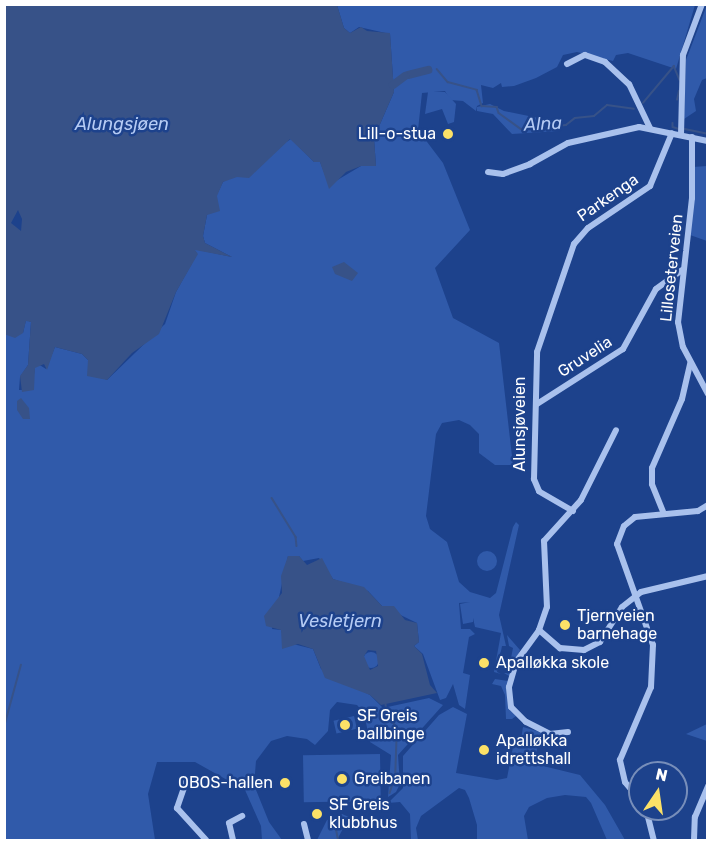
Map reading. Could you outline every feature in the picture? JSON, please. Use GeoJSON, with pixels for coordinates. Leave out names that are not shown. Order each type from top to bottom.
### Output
{"type":"FeatureCollection","features":[{"type":"Feature","properties":{"kind":"street"},"geometry":{"type":"LineString","coordinates":[[681,135],[683,52],[702,4]]}},
{"type":"Feature","properties":{"kind":"street"},"geometry":{"type":"LineString","coordinates":[[567,64],[585,55],[605,62],[629,84],[650,128]]}},
{"type":"Feature","properties":{"kind":"street"},"geometry":{"type":"LineString","coordinates":[[488,172],[503,174],[518,169],[568,143],[650,128],[708,141]]}},
{"type":"Feature","properties":{"kind":"street","name":"Parkenga"},"geometry":{"type":"LineString","coordinates":[[537,352],[574,244],[588,228],[650,186],[672,133]]}},
{"type":"Feature","properties":{"kind":"street","name":"Lilloseterveien"},"geometry":{"type":"LineString","coordinates":[[692,137],[692,198],[682,270],[678,322],[690,362],[708,394]]}},
{"type":"Feature","properties":{"kind":"street","name":"Gruvelia"},"geometry":{"type":"LineString","coordinates":[[537,404],[623,349],[656,289],[682,270]]}},
{"type":"Feature","properties":{"kind":"street","name":"Alunsjøveien"},"geometry":{"type":"LineString","coordinates":[[537,352],[536,485],[573,511]]}},
{"type":"Feature","properties":{"kind":"street"},"geometry":{"type":"LineString","coordinates":[[664,514],[652,484],[652,468],[685,391],[690,362]]}},
{"type":"Feature","properties":{"kind":"street"},"geometry":{"type":"LineString","coordinates":[[568,732],[558,736],[541,732],[511,707],[512,671],[539,630],[548,601],[543,545],[550,532],[573,511],[616,430]]}},
{"type":"Feature","properties":{"kind":"street"},"geometry":{"type":"LineString","coordinates":[[628,786],[620,764],[653,678],[651,637],[619,552],[621,531],[635,517],[698,510],[708,505]]}},
{"type":"Feature","properties":{"kind":"street"},"geometry":{"type":"LineString","coordinates":[[539,630],[560,648],[584,650],[600,642],[616,614],[636,595],[653,586],[708,576]]}},
{"type":"Feature","properties":{"kind":"street"},"geometry":{"type":"LineString","coordinates":[[187,779],[177,808],[206,840]]}},
{"type":"Feature","properties":{"kind":"street"},"geometry":{"type":"LineString","coordinates":[[694,840],[695,817],[708,786]]}},
{"type":"Feature","properties":{"kind":"street"},"geometry":{"type":"LineString","coordinates":[[233,840],[229,823],[242,816]]}},
{"type":"Feature","properties":{"kind":"street"},"geometry":{"type":"LineString","coordinates":[[649,821],[654,840]]}},
{"type":"Feature","properties":{"kind":"street"},"geometry":{"type":"LineString","coordinates":[[304,824],[308,840]]}},
{"type":"Feature","properties":{"kind":"shaded area"},"geometry":{"type":"Polygon","coordinates":[[[337,5],[695,5],[676,69],[628,53],[616,55],[613,61],[577,52],[563,55],[557,67],[514,86],[502,87],[501,83],[493,88],[481,85],[483,103],[477,106],[476,111],[463,101],[450,100],[445,91],[422,93],[418,130],[443,163],[470,230],[435,268],[453,318],[499,343],[513,465],[495,465],[479,453],[479,434],[470,425],[459,420],[442,423],[436,434],[426,516],[430,529],[447,542],[459,582],[470,592],[490,598],[496,593],[513,527],[516,522],[519,525],[499,615],[506,646],[502,646],[497,672],[501,674],[494,672],[501,633],[475,627],[473,618],[473,622],[463,624],[460,604],[470,602],[459,603],[461,629],[470,629],[475,634],[469,637],[463,673],[470,675],[465,709],[459,705],[453,684],[446,698],[440,700],[423,654],[414,646],[419,642],[417,623],[382,606],[368,591],[333,579],[319,558],[303,561],[299,556],[288,556],[272,629],[281,630],[283,637],[293,644],[313,649],[321,669],[370,695],[383,708],[429,698],[443,705],[398,755],[400,784],[396,792],[388,797],[391,755],[370,742],[364,713],[357,705],[337,702],[330,710],[328,731],[315,745],[307,739],[287,736],[271,741],[256,761],[254,785],[269,822],[282,840],[262,840],[261,826],[245,790],[195,762],[157,762],[148,794],[155,840],[5,840],[4,334],[23,333],[26,320],[31,322],[28,365],[20,377],[19,390],[32,390],[35,367],[38,364],[46,369],[55,347],[82,354],[88,360],[88,370],[107,380],[165,324],[176,292],[197,254],[194,249],[232,257],[205,243],[203,236],[207,215],[223,182],[291,139],[314,162],[320,162],[329,185],[361,166],[376,166],[374,138],[394,92],[390,34],[359,27],[350,33],[344,28],[337,5]]]}},
{"type":"Feature","properties":{"kind":"shaded area"},"geometry":{"type":"Polygon","coordinates":[[[707,5],[707,78],[702,80],[694,99],[696,111],[684,119],[686,60],[707,5]]]}},
{"type":"Feature","properties":{"kind":"shaded area"},"geometry":{"type":"Polygon","coordinates":[[[428,92],[445,92],[456,104],[454,122],[448,124],[442,109],[425,114],[428,92]]]}},
{"type":"Feature","properties":{"kind":"shaded area"},"geometry":{"type":"Polygon","coordinates":[[[490,104],[504,111],[563,123],[559,131],[512,134],[493,114],[477,111],[477,107],[490,104]]]}},
{"type":"Feature","properties":{"kind":"shaded area"},"geometry":{"type":"Polygon","coordinates":[[[707,166],[707,241],[690,235],[693,167],[707,166]]]}},
{"type":"Feature","properties":{"kind":"shaded area"},"geometry":{"type":"Polygon","coordinates":[[[487,551],[494,554],[497,561],[494,568],[487,571],[480,568],[477,561],[480,554],[487,551]]]}},
{"type":"Feature","properties":{"kind":"shaded area"},"geometry":{"type":"Polygon","coordinates":[[[507,635],[520,650],[509,676],[504,673],[508,673],[513,648],[509,646],[507,635]]]}},
{"type":"Feature","properties":{"kind":"shaded area"},"geometry":{"type":"Polygon","coordinates":[[[368,652],[374,652],[379,660],[377,666],[368,668],[363,663],[363,657],[368,652]]]}},
{"type":"Feature","properties":{"kind":"shaded area"},"geometry":{"type":"Polygon","coordinates":[[[495,679],[508,681],[516,716],[512,719],[506,719],[505,695],[501,686],[492,684],[495,679]]]}},
{"type":"Feature","properties":{"kind":"shaded area"},"geometry":{"type":"Polygon","coordinates":[[[453,707],[467,714],[456,773],[497,780],[507,778],[513,747],[520,745],[523,727],[537,731],[541,733],[535,757],[539,765],[580,775],[605,805],[625,840],[607,840],[591,803],[586,797],[565,795],[547,798],[529,807],[524,816],[528,840],[477,840],[477,825],[469,798],[465,790],[459,788],[421,816],[416,828],[418,840],[411,840],[410,814],[400,802],[388,803],[403,788],[403,756],[439,715],[453,707]]]}},
{"type":"Feature","properties":{"kind":"shaded area","name":"SF Greis ballbinge"},"geometry":{"type":"Polygon","coordinates":[[[354,716],[357,729],[336,733],[334,721],[354,716]]]}},
{"type":"Feature","properties":{"kind":"shaded area"},"geometry":{"type":"Polygon","coordinates":[[[707,724],[707,741],[686,734],[707,724]]]}},
{"type":"Feature","properties":{"kind":"shaded area","name":"Greibanen"},"geometry":{"type":"Polygon","coordinates":[[[380,754],[381,801],[304,802],[303,755],[380,754]]]}},
{"type":"Feature","properties":{"kind":"shaded area"},"geometry":{"type":"Polygon","coordinates":[[[342,814],[349,817],[337,840],[317,840],[327,820],[342,814]]]}},
{"type":"Feature","properties":{"kind":"water","name":"Alungsjøen"},"geometry":{"type":"Polygon","coordinates":[[[5,4],[337,5],[344,28],[350,33],[361,27],[367,31],[390,33],[394,92],[374,138],[376,166],[361,166],[346,172],[329,189],[320,162],[314,162],[290,139],[249,178],[237,177],[223,182],[217,196],[220,211],[207,215],[203,236],[205,243],[232,257],[195,250],[198,254],[176,292],[159,334],[132,353],[107,380],[87,376],[88,360],[82,354],[55,347],[47,370],[44,364],[35,368],[34,390],[22,392],[20,376],[28,365],[31,322],[26,321],[23,333],[15,338],[4,334],[5,4]],[[18,210],[11,223],[21,231],[22,219],[18,210]]]}},
{"type":"Feature","properties":{"kind":"water"},"geometry":{"type":"Polygon","coordinates":[[[344,262],[358,273],[352,281],[335,274],[332,267],[344,262]]]}},
{"type":"Feature","properties":{"kind":"water"},"geometry":{"type":"Polygon","coordinates":[[[21,398],[29,408],[30,419],[23,419],[17,410],[17,401],[21,398]]]}},
{"type":"Feature","properties":{"kind":"water","name":"Vesletjern"},"geometry":{"type":"Polygon","coordinates":[[[288,556],[299,556],[307,565],[322,558],[333,579],[364,587],[382,606],[394,606],[405,620],[417,623],[419,642],[414,646],[422,654],[430,685],[437,693],[381,705],[370,695],[325,678],[313,649],[298,644],[282,649],[281,630],[266,626],[264,616],[282,593],[281,576],[288,556]],[[368,650],[364,656],[370,670],[378,666],[376,651],[368,650]]]}},
{"type":"Feature","properties":{"kind":"waterway","name":"Alna"},"geometry":{"type":"LineString","coordinates":[[643,103],[674,66],[680,80]]}},
{"type":"Feature","properties":{"kind":"waterway","name":"Alna"},"geometry":{"type":"LineString","coordinates":[[437,69],[448,82],[477,90],[482,106],[497,107],[499,113],[521,129],[566,125],[575,118],[594,116],[607,105],[634,109]]}},
{"type":"Feature","properties":{"kind":"waterway","name":"Alna"},"geometry":{"type":"LineString","coordinates":[[408,75],[428,70]]}},
{"type":"Feature","properties":{"kind":"waterway","name":"Alna"},"geometry":{"type":"LineString","coordinates":[[393,85],[405,76]]}},
{"type":"Feature","properties":{"kind":"waterway","name":"Alna"},"geometry":{"type":"LineString","coordinates":[[677,100],[679,91]]}},
{"type":"Feature","properties":{"kind":"waterway","name":"Alna"},"geometry":{"type":"LineString","coordinates":[[673,123],[673,127],[679,129]]}},
{"type":"Feature","properties":{"kind":"waterway","name":"Alna"},"geometry":{"type":"LineString","coordinates":[[685,129],[708,134]]}},
{"type":"Feature","properties":{"kind":"waterway"},"geometry":{"type":"LineString","coordinates":[[272,498],[296,537],[297,546]]}},
{"type":"Feature","properties":{"kind":"waterway"},"geometry":{"type":"LineString","coordinates":[[4,727],[21,665]]}},
{"type":"Feature","properties":{"kind":"waterway"},"geometry":{"type":"LineString","coordinates":[[386,704],[387,715],[395,725],[397,739],[396,775],[390,793]]}},
{"type":"Feature","properties":{"kind":"waterway"},"geometry":{"type":"LineString","coordinates":[[338,840],[336,830],[351,818]]}},
{"type":"Feature","properties":{"kind":"place","name":"Lill-o-stua"},"geometry":{"type":"Point","coordinates":[448,134]}},
{"type":"Feature","properties":{"kind":"place","name":"Tjernveien barnehage"},"geometry":{"type":"Point","coordinates":[565,625]}},
{"type":"Feature","properties":{"kind":"place","name":"Apalløkka skole"},"geometry":{"type":"Point","coordinates":[484,663]}},
{"type":"Feature","properties":{"kind":"place","name":"SF Greis ballbinge"},"geometry":{"type":"Point","coordinates":[345,725]}},
{"type":"Feature","properties":{"kind":"place","name":"Apalløkka idrettshall"},"geometry":{"type":"Point","coordinates":[484,750]}},
{"type":"Feature","properties":{"kind":"place","name":"Greibanen"},"geometry":{"type":"Point","coordinates":[342,779]}},
{"type":"Feature","properties":{"kind":"place","name":"OBOS-hallen"},"geometry":{"type":"Point","coordinates":[285,783]}},
{"type":"Feature","properties":{"kind":"place","name":"SF Greis klubbhus"},"geometry":{"type":"Point","coordinates":[317,814]}}]}
